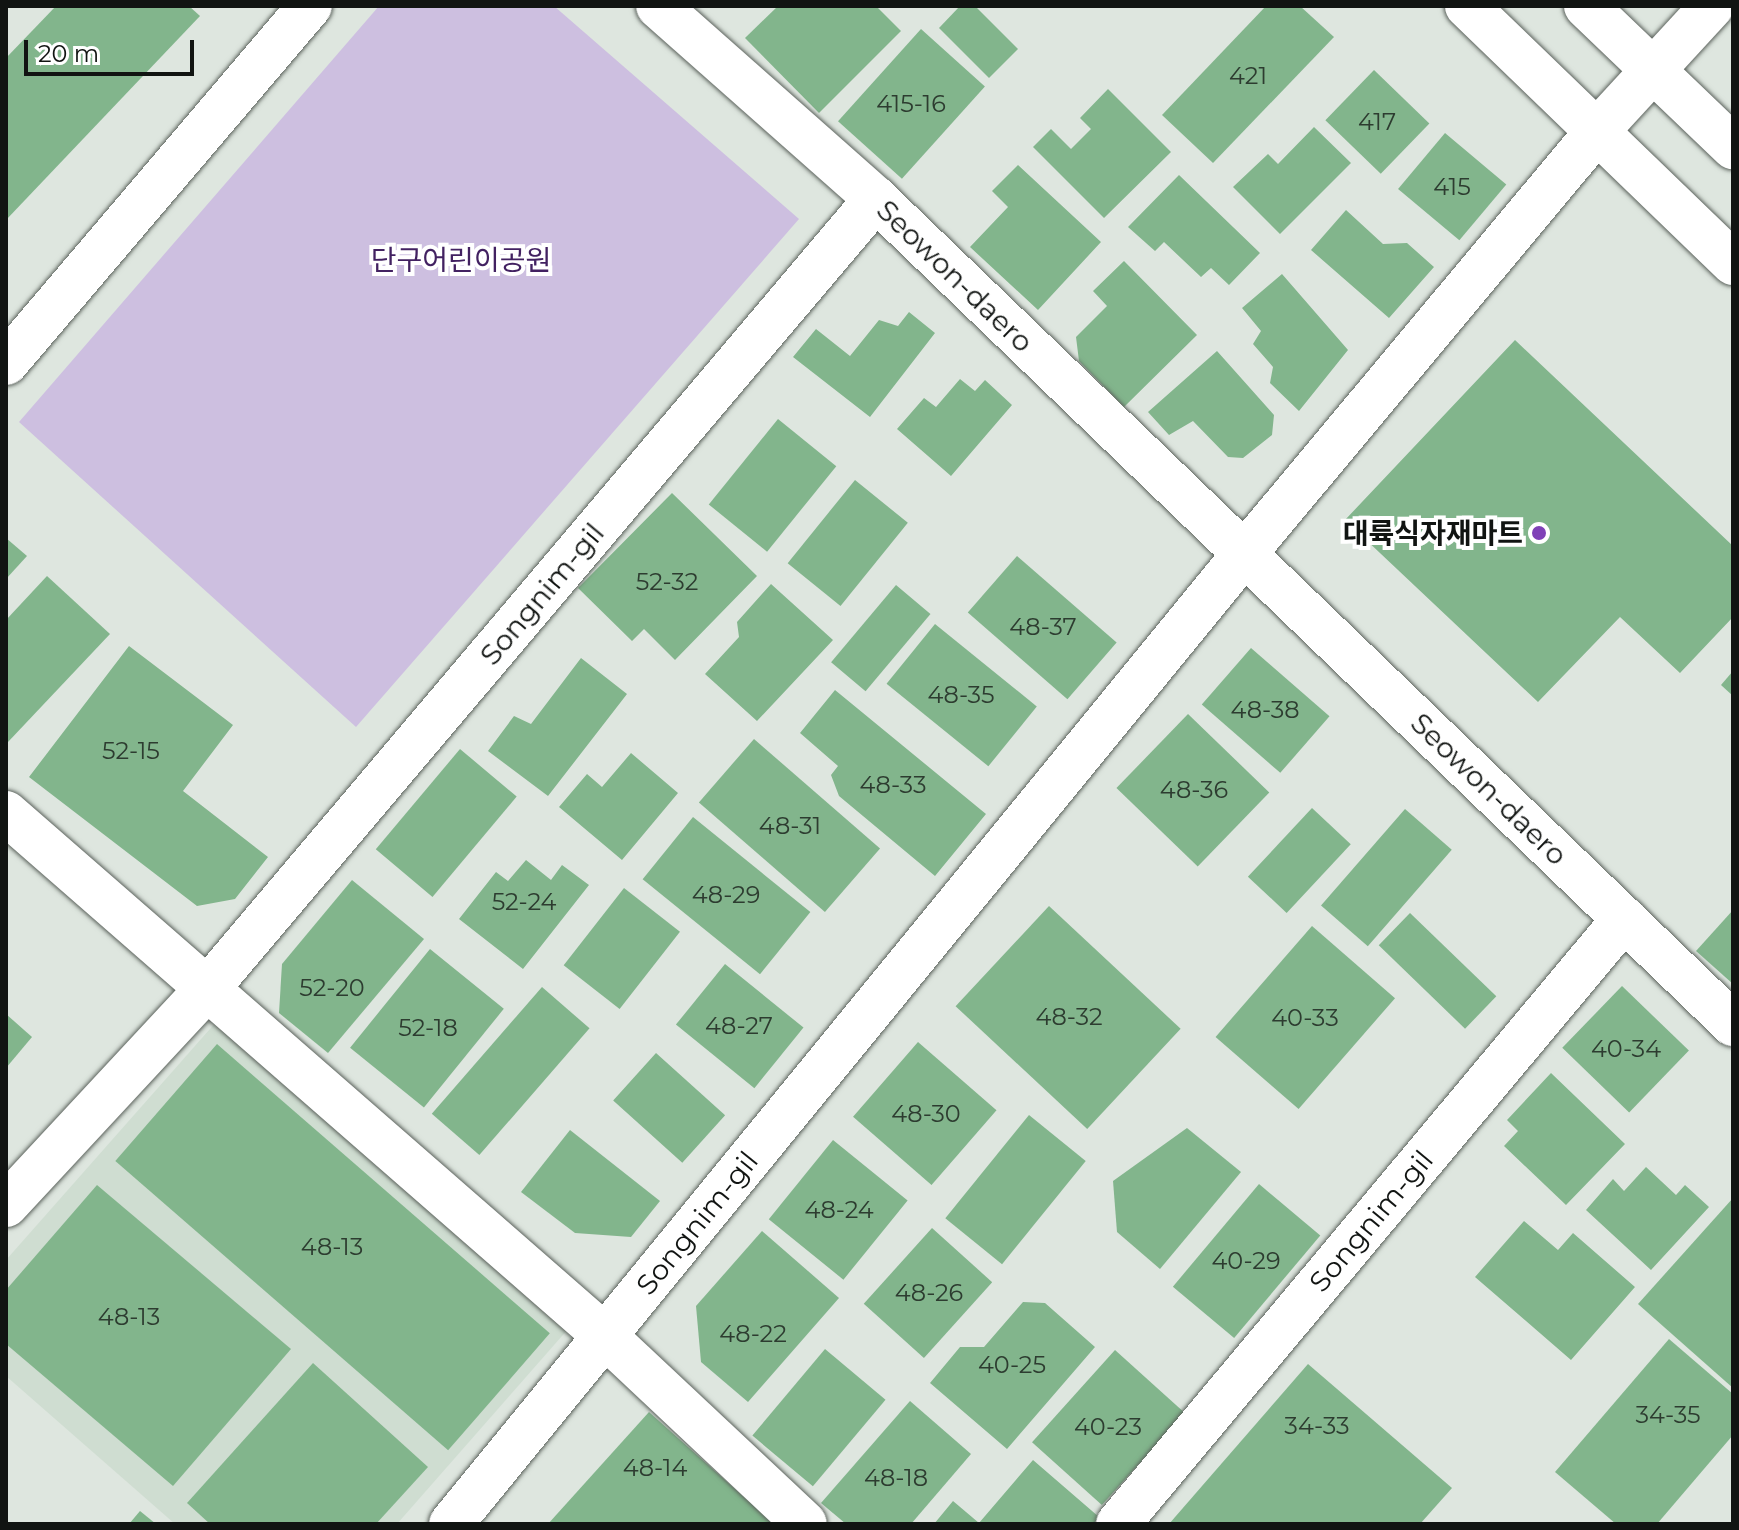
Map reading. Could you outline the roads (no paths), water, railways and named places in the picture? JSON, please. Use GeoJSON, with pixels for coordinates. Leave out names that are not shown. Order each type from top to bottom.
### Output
{"type":"FeatureCollection","features":[{"type":"Feature","properties":{"kind":"street"},"geometry":{"type":"LineString","coordinates":[[6,363],[310,6]]}},
{"type":"Feature","properties":{"kind":"street","name":"Seowon-daero"},"geometry":{"type":"LineString","coordinates":[[658,6],[876,199],[1733,1024]]}},
{"type":"Feature","properties":{"kind":"street"},"geometry":{"type":"LineString","coordinates":[[1467,6],[1599,129],[1733,263]]}},
{"type":"Feature","properties":{"kind":"street"},"geometry":{"type":"LineString","coordinates":[[1586,6],[1733,147]]}},
{"type":"Feature","properties":{"kind":"street"},"geometry":{"type":"LineString","coordinates":[[1245,553],[1599,129],[1712,6]]}},
{"type":"Feature","properties":{"kind":"street","name":"Songnim-gil"},"geometry":{"type":"LineString","coordinates":[[6,1205],[208,988],[876,199]]}},
{"type":"Feature","properties":{"kind":"street","name":"Songnim-gil"},"geometry":{"type":"LineString","coordinates":[[451,1524],[1245,553]]}},
{"type":"Feature","properties":{"kind":"street"},"geometry":{"type":"LineString","coordinates":[[6,813],[605,1336],[805,1524]]}},
{"type":"Feature","properties":{"kind":"street","name":"Songnim-gil"},"geometry":{"type":"LineString","coordinates":[[1118,1524],[1624,919]]}},
{"type":"Feature","properties":{"kind":"place","name":"대륙식자재마트"},"geometry":{"type":"Point","coordinates":[1539,533]}},
{"type":"Feature","properties":{"kind":"park label","name":"단구어린이공원"},"geometry":{"type":"Point","coordinates":[461,260]}}]}
